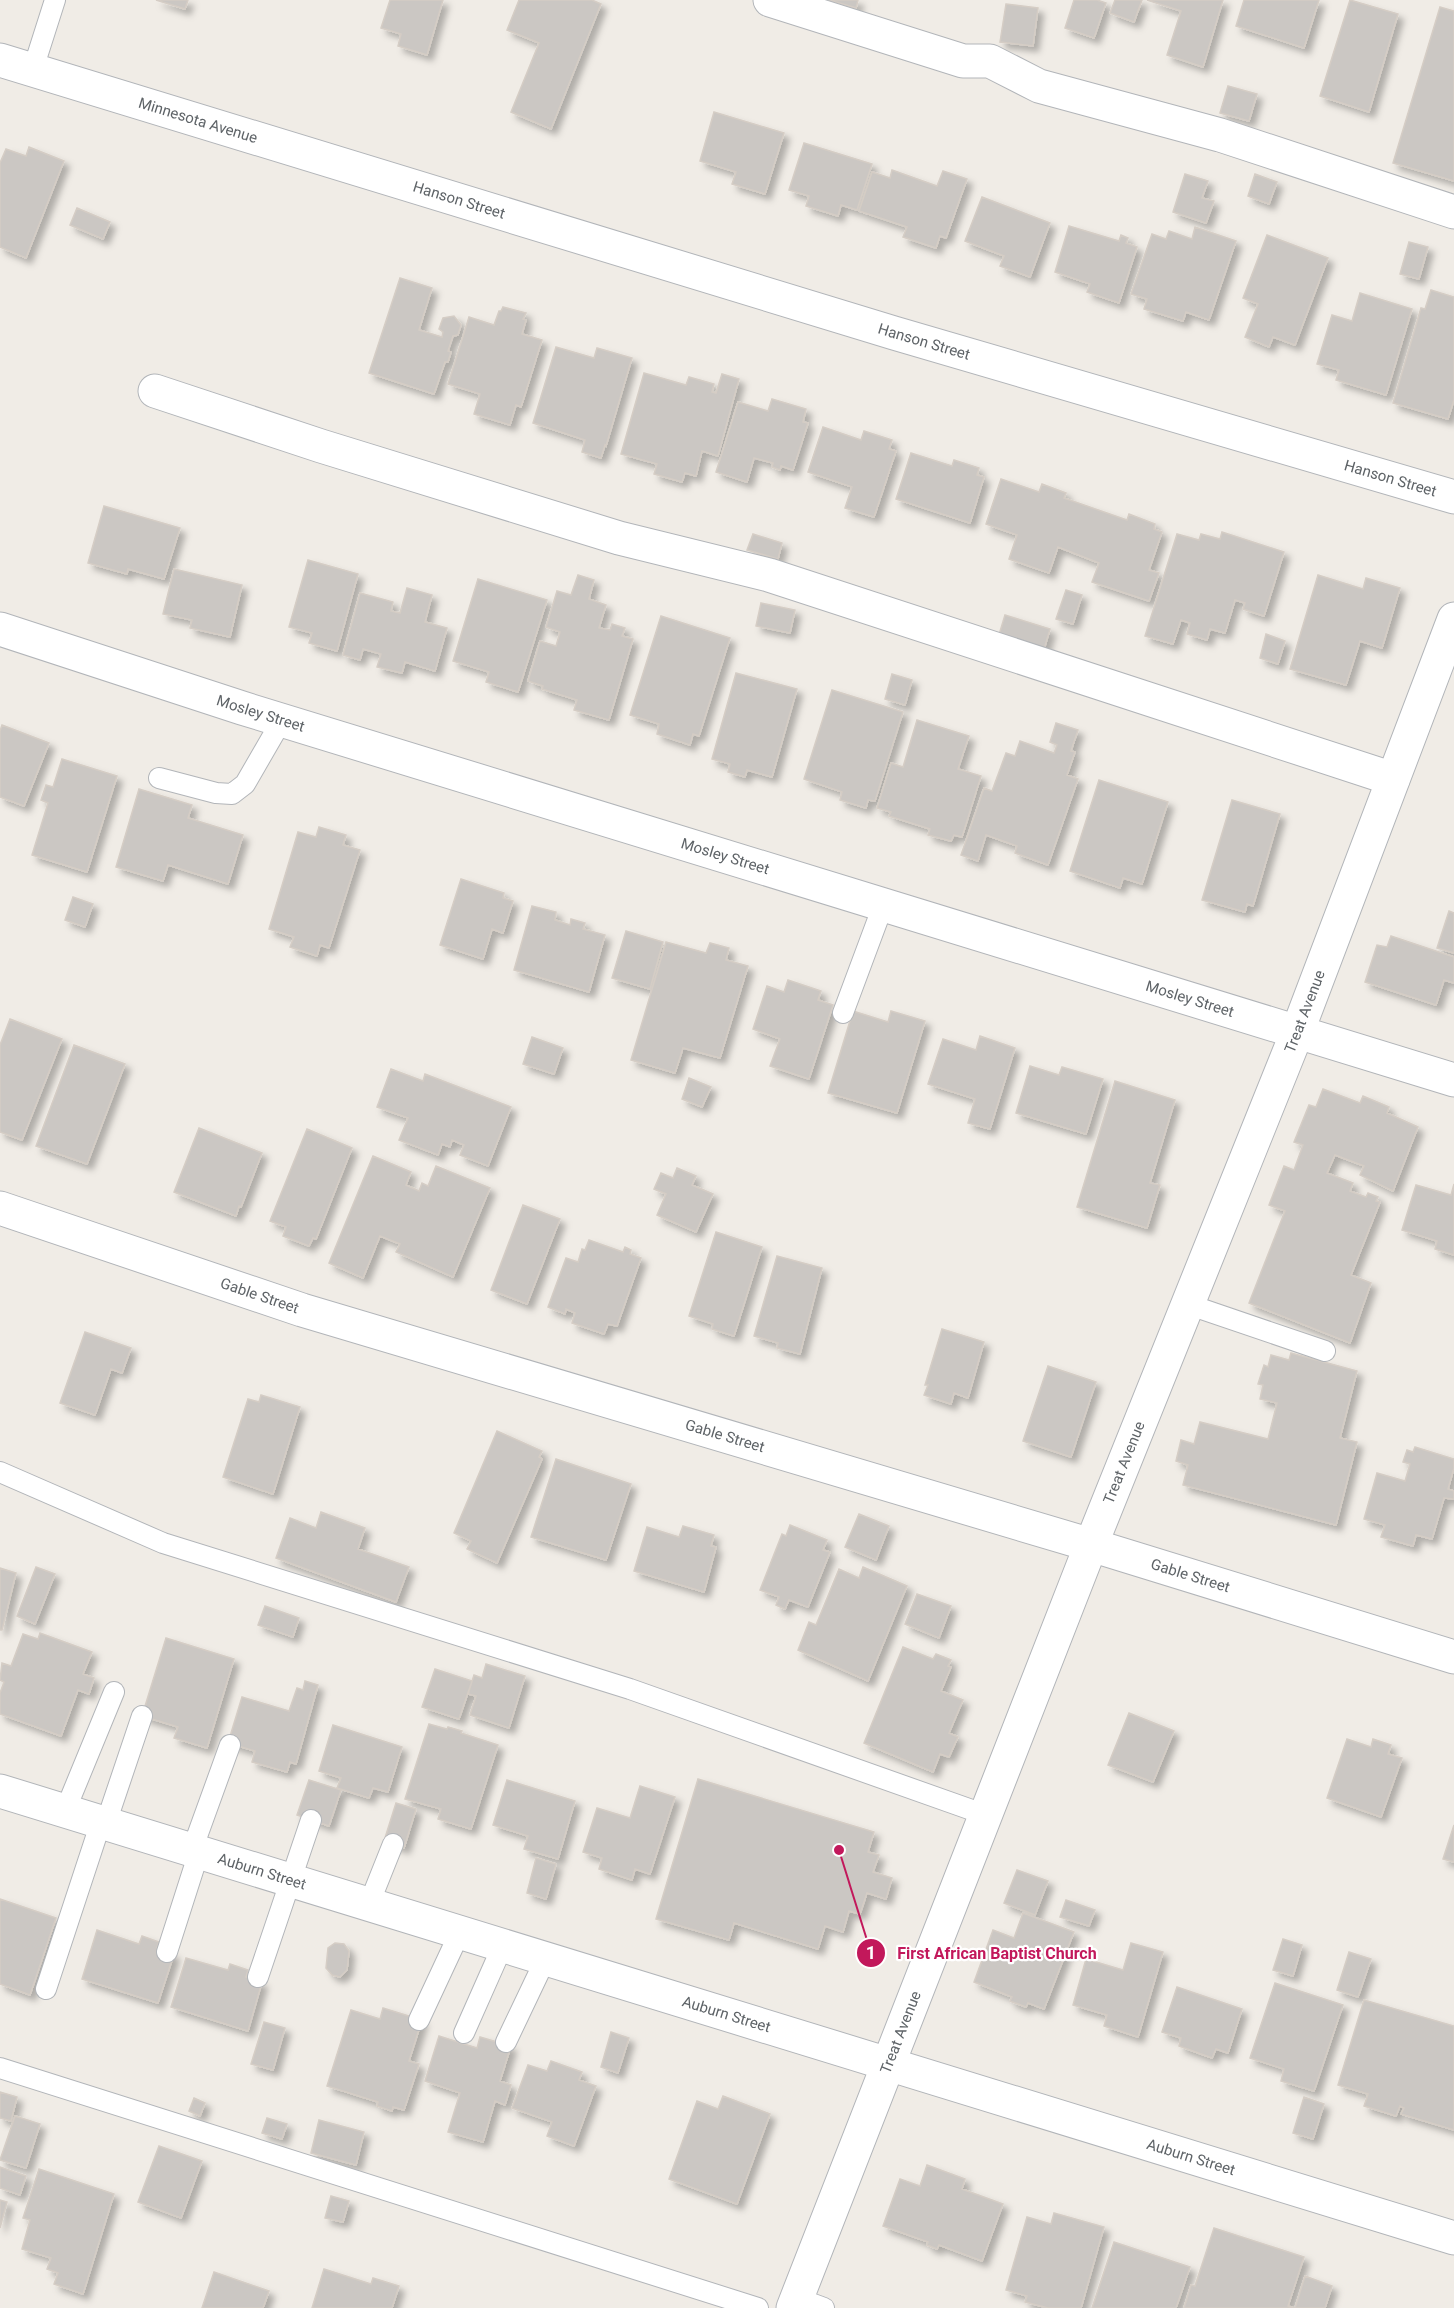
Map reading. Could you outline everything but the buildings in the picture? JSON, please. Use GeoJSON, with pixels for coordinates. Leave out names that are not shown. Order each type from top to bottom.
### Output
{"type":"FeatureCollection","features":[{"type":"Feature","properties":{"kind":"street"},"geometry":{"type":"LineString","coordinates":[[770,0],[963,61],[990,61],[1039,86],[1220,135],[1454,212]]}},
{"type":"Feature","properties":{"kind":"street","name":"Minnesota Avenue"},"geometry":{"type":"LineString","coordinates":[[0,60],[398,180]]}},
{"type":"Feature","properties":{"kind":"street","name":"Hanson Street"},"geometry":{"type":"LineString","coordinates":[[398,180],[905,336],[1454,496]]}},
{"type":"Feature","properties":{"kind":"street"},"geometry":{"type":"LineString","coordinates":[[155,391],[321,446],[607,534],[769,575],[1394,779]]}},
{"type":"Feature","properties":{"kind":"street","name":"Treat Avenue"},"geometry":{"type":"LineString","coordinates":[[805,2305],[889,2063],[1091,1545],[1298,1030],[1454,619]]}},
{"type":"Feature","properties":{"kind":"street","name":"Mosley Street"},"geometry":{"type":"LineString","coordinates":[[0,629],[282,720],[1298,1030],[1454,1080]]}},
{"type":"Feature","properties":{"kind":"street","name":"Gable Street"},"geometry":{"type":"LineString","coordinates":[[0,1208],[302,1310],[1091,1545],[1454,1657]]}},
{"type":"Feature","properties":{"kind":"street","name":"Auburn Street"},"geometry":{"type":"LineString","coordinates":[[0,1791],[1454,2238]]}},
{"type":"Feature","properties":{"kind":"lane"},"geometry":{"type":"LineString","coordinates":[[33,69],[55,0]]}},
{"type":"Feature","properties":{"kind":"lane"},"geometry":{"type":"LineString","coordinates":[[159,778],[216,793],[232,794],[245,783],[282,720]]}},
{"type":"Feature","properties":{"kind":"lane"},"geometry":{"type":"LineString","coordinates":[[843,1013],[884,903]]}},
{"type":"Feature","properties":{"kind":"lane"},"geometry":{"type":"LineString","coordinates":[[1188,1304],[1325,1351]]}},
{"type":"Feature","properties":{"kind":"lane"},"geometry":{"type":"LineString","coordinates":[[0,1472],[163,1543],[630,1689],[986,1815]]}},
{"type":"Feature","properties":{"kind":"lane"},"geometry":{"type":"LineString","coordinates":[[65,1811],[114,1692]]}},
{"type":"Feature","properties":{"kind":"lane"},"geometry":{"type":"LineString","coordinates":[[46,1989],[142,1716]]}},
{"type":"Feature","properties":{"kind":"lane"},"geometry":{"type":"LineString","coordinates":[[168,1952],[195,1851],[230,1745]]}},
{"type":"Feature","properties":{"kind":"lane"},"geometry":{"type":"LineString","coordinates":[[258,1977],[310,1820]]}},
{"type":"Feature","properties":{"kind":"lane"},"geometry":{"type":"LineString","coordinates":[[369,1904],[393,1844]]}},
{"type":"Feature","properties":{"kind":"lane"},"geometry":{"type":"LineString","coordinates":[[419,2020],[460,1932]]}},
{"type":"Feature","properties":{"kind":"lane"},"geometry":{"type":"LineString","coordinates":[[464,2033],[503,1945]]}},
{"type":"Feature","properties":{"kind":"lane"},"geometry":{"type":"LineString","coordinates":[[506,2042],[546,1958]]}},
{"type":"Feature","properties":{"kind":"lane"},"geometry":{"type":"LineString","coordinates":[[0,2068],[758,2308]]}},
{"type":"Feature","properties":{"kind":"place","name":"First African Baptist Church"},"geometry":{"type":"Point","coordinates":[839,1850]}}]}
